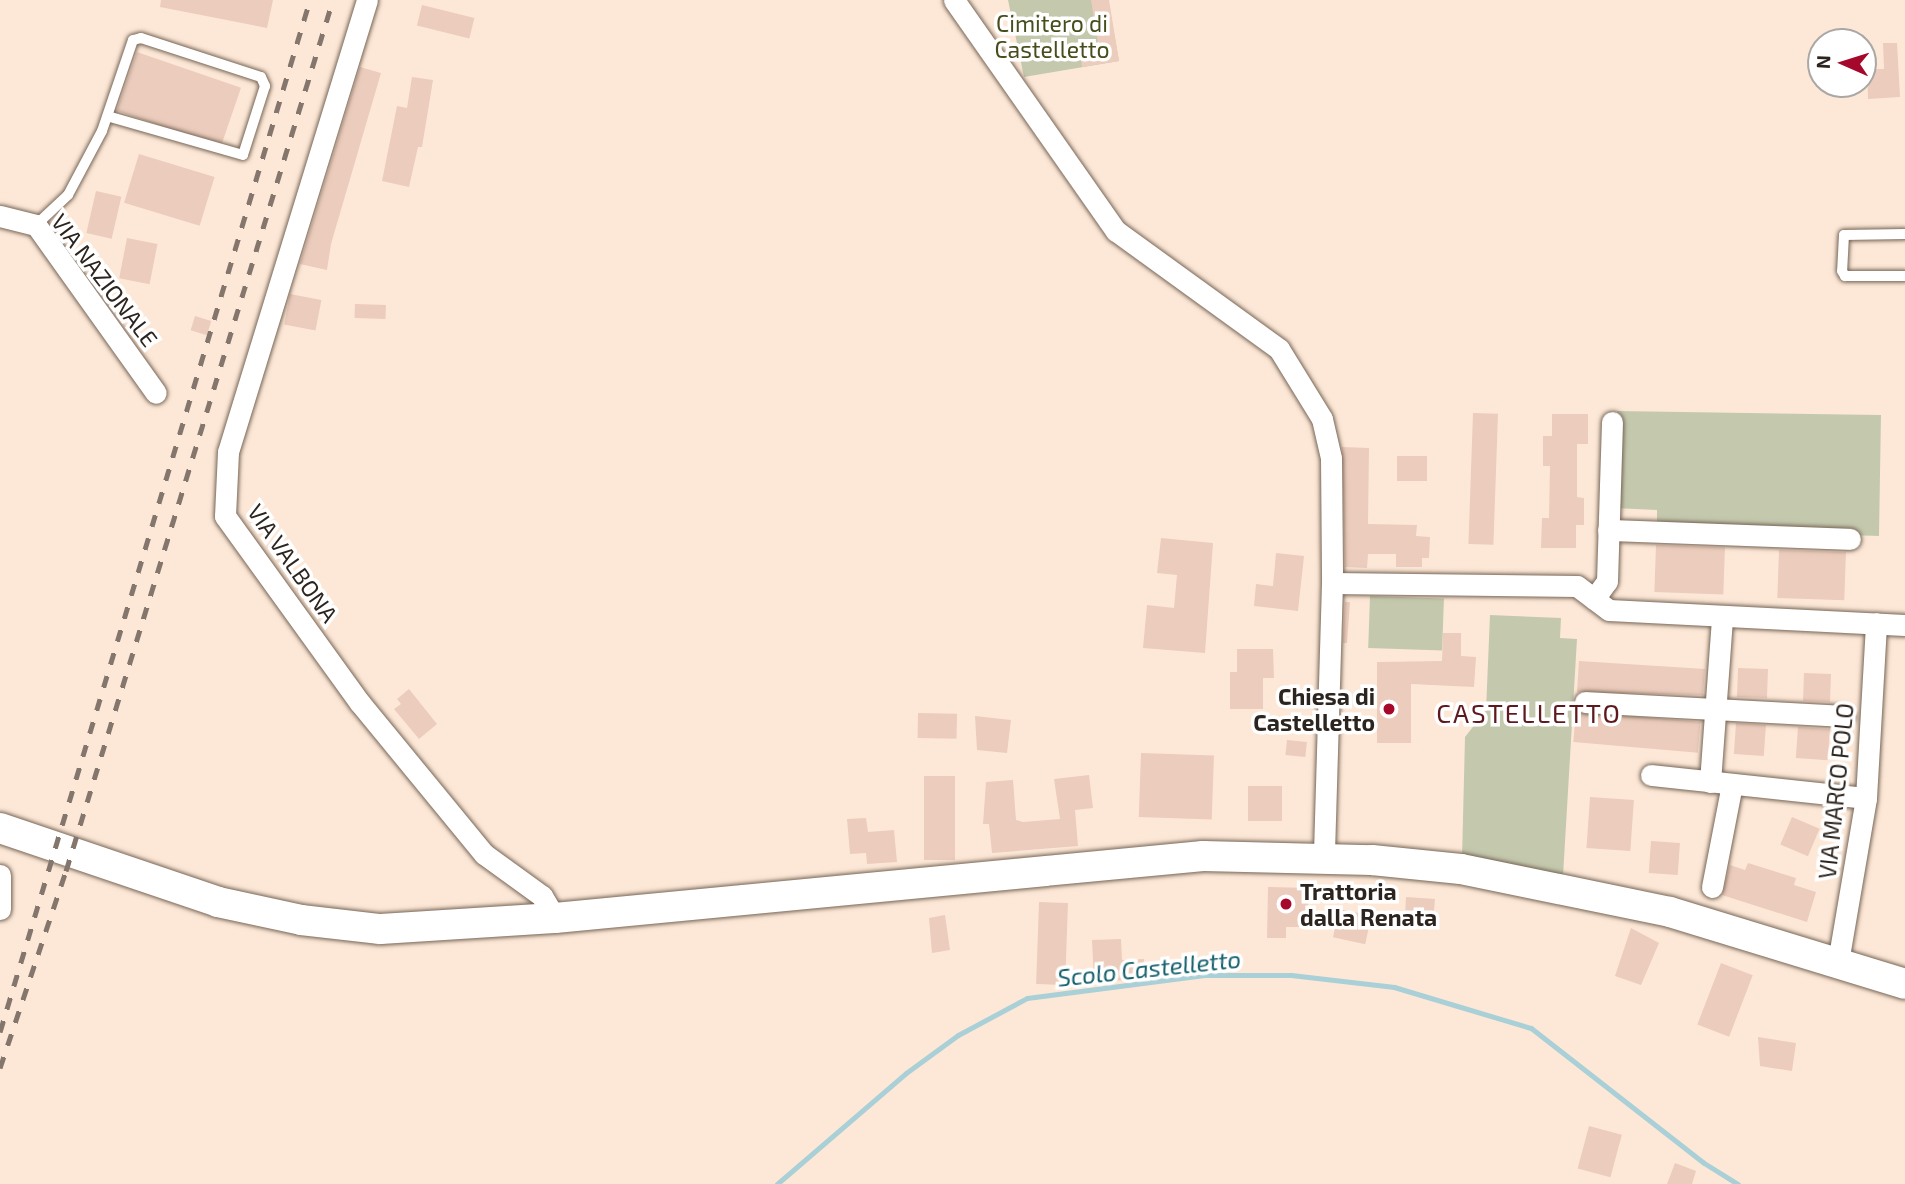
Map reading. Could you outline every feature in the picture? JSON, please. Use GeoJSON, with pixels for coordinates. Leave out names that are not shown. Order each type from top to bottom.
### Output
{"type":"FeatureCollection","features":[{"type":"Feature","properties":{"kind":"street","name":"VIA VALBONA"},"geometry":{"type":"LineString","coordinates":[[367,0],[228,452],[225,516],[376,723],[484,854],[542,895],[555,918]]}},
{"type":"Feature","properties":{"kind":"street"},"geometry":{"type":"LineString","coordinates":[[954,0],[1116,231],[1279,349],[1308,391],[1322,419],[1331,458],[1332,583],[1324,858]]}},
{"type":"Feature","properties":{"kind":"street","name":"VIA NAZIONALE"},"geometry":{"type":"LineString","coordinates":[[0,216],[36,225],[156,393]]}},
{"type":"Feature","properties":{"kind":"street"},"geometry":{"type":"LineString","coordinates":[[1594,599],[1607,582],[1612,422]]}},
{"type":"Feature","properties":{"kind":"street"},"geometry":{"type":"LineString","coordinates":[[1608,530],[1850,539]]}},
{"type":"Feature","properties":{"kind":"street"},"geometry":{"type":"LineString","coordinates":[[1332,583],[1577,586],[1609,610],[1905,625]]}},
{"type":"Feature","properties":{"kind":"street"},"geometry":{"type":"LineString","coordinates":[[1710,782],[1722,617]]}},
{"type":"Feature","properties":{"kind":"street","name":"VIA MARCO POLO"},"geometry":{"type":"LineString","coordinates":[[1838,962],[1866,799],[1876,623]]}},
{"type":"Feature","properties":{"kind":"street"},"geometry":{"type":"LineString","coordinates":[[1585,702],[1844,716]]}},
{"type":"Feature","properties":{"kind":"street"},"geometry":{"type":"LineString","coordinates":[[1651,775],[1866,799]]}},
{"type":"Feature","properties":{"kind":"street"},"geometry":{"type":"LineString","coordinates":[[1712,887],[1732,784]]}},
{"type":"Feature","properties":{"kind":"street"},"geometry":{"type":"LineString","coordinates":[[0,828],[218,902],[301,920],[380,929],[555,918],[1203,856],[1324,858],[1461,869],[1670,912],[1905,984]]}},
{"type":"Feature","properties":{"kind":"street"},"geometry":{"type":"LineString","coordinates":[[0,875],[0,909]]}},
{"type":"Feature","properties":{"kind":"lane"},"geometry":{"type":"LineString","coordinates":[[36,225],[68,195],[107,116],[133,40],[141,38],[261,77],[265,86],[243,155],[107,116]]}},
{"type":"Feature","properties":{"kind":"lane"},"geometry":{"type":"LineString","coordinates":[[1905,234],[1847,234],[1842,239],[1845,276],[1905,276]]}},
{"type":"Feature","properties":{"kind":"green space","name":"Cimitero di Castelletto"},"geometry":{"type":"Polygon","coordinates":[[[1008,0],[1108,0],[1119,61],[1024,77],[1008,0]]]}},
{"type":"Feature","properties":{"kind":"green space"},"geometry":{"type":"Polygon","coordinates":[[[1617,411],[1881,415],[1879,536],[1657,529],[1657,510],[1614,508],[1617,411]]]}},
{"type":"Feature","properties":{"kind":"green space"},"geometry":{"type":"Polygon","coordinates":[[[1370,596],[1444,599],[1442,651],[1368,648],[1370,596]]]}},
{"type":"Feature","properties":{"kind":"green space"},"geometry":{"type":"Polygon","coordinates":[[[1490,615],[1561,618],[1560,638],[1577,639],[1563,876],[1462,858],[1465,737],[1486,710],[1490,615]]]}},
{"type":"Feature","properties":{"kind":"building"},"geometry":{"type":"Polygon","coordinates":[[[161,0],[273,0],[267,28],[160,7],[161,0]]]}},
{"type":"Feature","properties":{"kind":"building"},"geometry":{"type":"Polygon","coordinates":[[[1091,0],[1109,0],[1119,61],[1082,67],[1080,53],[1099,49],[1091,0]]]}},
{"type":"Feature","properties":{"kind":"building"},"geometry":{"type":"Polygon","coordinates":[[[422,5],[474,18],[469,38],[417,25],[422,5]]]}},
{"type":"Feature","properties":{"kind":"building"},"geometry":{"type":"Polygon","coordinates":[[[1883,43],[1897,43],[1900,97],[1868,99],[1877,98],[1877,69],[1884,69],[1883,43]]]}},
{"type":"Feature","properties":{"kind":"building"},"geometry":{"type":"Polygon","coordinates":[[[137,52],[241,88],[221,146],[117,111],[137,52]]]}},
{"type":"Feature","properties":{"kind":"building"},"geometry":{"type":"Polygon","coordinates":[[[360,67],[381,73],[331,244],[327,270],[300,264],[360,67]]]}},
{"type":"Feature","properties":{"kind":"building"},"geometry":{"type":"Polygon","coordinates":[[[412,77],[433,80],[422,147],[418,147],[409,187],[382,181],[397,106],[407,108],[412,77]]]}},
{"type":"Feature","properties":{"kind":"building"},"geometry":{"type":"Polygon","coordinates":[[[139,154],[215,177],[200,226],[124,203],[139,154]]]}},
{"type":"Feature","properties":{"kind":"building"},"geometry":{"type":"Polygon","coordinates":[[[96,191],[121,197],[112,239],[86,233],[96,191]]]}},
{"type":"Feature","properties":{"kind":"building"},"geometry":{"type":"Polygon","coordinates":[[[127,238],[157,244],[150,284],[119,278],[127,238]]]}},
{"type":"Feature","properties":{"kind":"building"},"geometry":{"type":"Polygon","coordinates":[[[290,294],[321,300],[315,331],[284,324],[290,294]]]}},
{"type":"Feature","properties":{"kind":"building"},"geometry":{"type":"Polygon","coordinates":[[[355,304],[386,305],[385,319],[355,318],[355,304]]]}},
{"type":"Feature","properties":{"kind":"building"},"geometry":{"type":"Polygon","coordinates":[[[195,316],[211,321],[207,335],[191,330],[195,316]]]}},
{"type":"Feature","properties":{"kind":"building"},"geometry":{"type":"Polygon","coordinates":[[[1473,413],[1498,414],[1493,545],[1468,544],[1473,413]]]}},
{"type":"Feature","properties":{"kind":"building"},"geometry":{"type":"Polygon","coordinates":[[[1552,414],[1588,414],[1588,444],[1577,444],[1577,497],[1584,498],[1584,525],[1576,525],[1576,548],[1541,548],[1542,518],[1549,518],[1550,466],[1543,466],[1543,436],[1552,436],[1552,414]]]}},
{"type":"Feature","properties":{"kind":"building"},"geometry":{"type":"Polygon","coordinates":[[[1342,447],[1369,448],[1368,524],[1417,525],[1416,536],[1430,537],[1429,558],[1422,558],[1422,567],[1396,567],[1396,554],[1368,554],[1367,568],[1345,567],[1342,447]]]}},
{"type":"Feature","properties":{"kind":"building"},"geometry":{"type":"Polygon","coordinates":[[[1397,456],[1427,456],[1427,481],[1397,481],[1397,456]]]}},
{"type":"Feature","properties":{"kind":"building"},"geometry":{"type":"Polygon","coordinates":[[[1161,538],[1213,543],[1205,653],[1143,648],[1147,605],[1174,608],[1177,575],[1157,573],[1161,538]]]}},
{"type":"Feature","properties":{"kind":"building"},"geometry":{"type":"Polygon","coordinates":[[[1656,545],[1725,547],[1723,594],[1654,592],[1656,545]]]}},
{"type":"Feature","properties":{"kind":"building"},"geometry":{"type":"Polygon","coordinates":[[[1779,550],[1846,552],[1844,600],[1777,598],[1779,550]]]}},
{"type":"Feature","properties":{"kind":"building"},"geometry":{"type":"Polygon","coordinates":[[[1276,553],[1304,556],[1298,611],[1254,606],[1256,584],[1273,586],[1276,553]]]}},
{"type":"Feature","properties":{"kind":"building"},"geometry":{"type":"Polygon","coordinates":[[[1345,602],[1350,602],[1347,643],[1343,643],[1345,602]]]}},
{"type":"Feature","properties":{"kind":"building"},"geometry":{"type":"Polygon","coordinates":[[[1443,633],[1461,633],[1461,656],[1476,657],[1474,687],[1411,684],[1411,743],[1377,743],[1377,662],[1442,661],[1443,633]]]}},
{"type":"Feature","properties":{"kind":"building"},"geometry":{"type":"Polygon","coordinates":[[[1237,649],[1273,649],[1274,678],[1263,678],[1263,709],[1230,709],[1230,672],[1237,672],[1237,649]]]}},
{"type":"Feature","properties":{"kind":"building"},"geometry":{"type":"Polygon","coordinates":[[[1579,661],[1705,669],[1703,695],[1577,692],[1579,661]]]}},
{"type":"Feature","properties":{"kind":"building"},"geometry":{"type":"Polygon","coordinates":[[[1738,668],[1768,669],[1767,698],[1737,697],[1738,668]]]}},
{"type":"Feature","properties":{"kind":"building"},"geometry":{"type":"Polygon","coordinates":[[[1804,673],[1831,674],[1830,702],[1803,701],[1804,673]]]}},
{"type":"Feature","properties":{"kind":"building"},"geometry":{"type":"Polygon","coordinates":[[[409,689],[437,724],[419,739],[394,709],[401,704],[397,699],[409,689]]]}},
{"type":"Feature","properties":{"kind":"building"},"geometry":{"type":"Polygon","coordinates":[[[1576,711],[1701,722],[1698,753],[1573,742],[1576,711]]]}},
{"type":"Feature","properties":{"kind":"building"},"geometry":{"type":"Polygon","coordinates":[[[918,713],[957,714],[957,739],[918,738],[918,713]]]}},
{"type":"Feature","properties":{"kind":"building"},"geometry":{"type":"Polygon","coordinates":[[[975,716],[1011,720],[1007,753],[977,750],[975,716]]]}},
{"type":"Feature","properties":{"kind":"building"},"geometry":{"type":"Polygon","coordinates":[[[1736,723],[1766,725],[1764,756],[1734,754],[1736,723]]]}},
{"type":"Feature","properties":{"kind":"building"},"geometry":{"type":"Polygon","coordinates":[[[1798,727],[1830,729],[1828,760],[1796,758],[1798,727]]]}},
{"type":"Feature","properties":{"kind":"building"},"geometry":{"type":"Polygon","coordinates":[[[1287,740],[1307,742],[1305,757],[1285,755],[1287,740]]]}},
{"type":"Feature","properties":{"kind":"building"},"geometry":{"type":"Polygon","coordinates":[[[1141,753],[1214,756],[1212,820],[1139,817],[1141,753]]]}},
{"type":"Feature","properties":{"kind":"building"},"geometry":{"type":"Polygon","coordinates":[[[1089,775],[1093,808],[1075,810],[1078,846],[992,853],[989,824],[983,824],[986,782],[1013,780],[1016,820],[1023,822],[1060,819],[1054,779],[1089,775]]]}},
{"type":"Feature","properties":{"kind":"building"},"geometry":{"type":"Polygon","coordinates":[[[924,776],[955,776],[955,860],[924,860],[924,776]]]}},
{"type":"Feature","properties":{"kind":"building"},"geometry":{"type":"Polygon","coordinates":[[[1248,786],[1282,786],[1282,821],[1248,821],[1248,786]]]}},
{"type":"Feature","properties":{"kind":"building"},"geometry":{"type":"Polygon","coordinates":[[[1590,797],[1634,800],[1630,851],[1586,848],[1590,797]]]}},
{"type":"Feature","properties":{"kind":"building"},"geometry":{"type":"Polygon","coordinates":[[[1792,817],[1820,829],[1808,856],[1780,845],[1792,817]]]}},
{"type":"Feature","properties":{"kind":"building"},"geometry":{"type":"Polygon","coordinates":[[[866,818],[868,832],[894,830],[897,862],[867,864],[866,853],[850,854],[847,819],[866,818]]]}},
{"type":"Feature","properties":{"kind":"building"},"geometry":{"type":"Polygon","coordinates":[[[1651,841],[1680,843],[1678,875],[1649,873],[1651,841]]]}},
{"type":"Feature","properties":{"kind":"building"},"geometry":{"type":"Polygon","coordinates":[[[1748,863],[1796,878],[1794,885],[1816,892],[1807,922],[1722,895],[1730,865],[1745,870],[1748,863]]]}},
{"type":"Feature","properties":{"kind":"building"},"geometry":{"type":"Polygon","coordinates":[[[1268,887],[1308,888],[1308,927],[1286,927],[1286,938],[1267,938],[1268,887]]]}},
{"type":"Feature","properties":{"kind":"building"},"geometry":{"type":"Polygon","coordinates":[[[1406,897],[1435,899],[1433,922],[1411,921],[1411,915],[1405,915],[1406,897]]]}},
{"type":"Feature","properties":{"kind":"building"},"geometry":{"type":"Polygon","coordinates":[[[1039,902],[1068,903],[1065,985],[1036,984],[1039,902]]]}},
{"type":"Feature","properties":{"kind":"building"},"geometry":{"type":"Polygon","coordinates":[[[1339,909],[1371,916],[1365,944],[1333,937],[1339,909]]]}},
{"type":"Feature","properties":{"kind":"building"},"geometry":{"type":"Polygon","coordinates":[[[945,915],[950,950],[932,953],[929,918],[945,915]]]}},
{"type":"Feature","properties":{"kind":"building"},"geometry":{"type":"Polygon","coordinates":[[[1631,928],[1659,943],[1641,985],[1615,976],[1631,928]]]}},
{"type":"Feature","properties":{"kind":"building"},"geometry":{"type":"Polygon","coordinates":[[[1121,939],[1122,960],[1144,959],[1143,979],[1094,982],[1092,940],[1121,939]]]}},
{"type":"Feature","properties":{"kind":"building"},"geometry":{"type":"Polygon","coordinates":[[[1721,963],[1753,975],[1729,1037],[1697,1025],[1721,963]]]}},
{"type":"Feature","properties":{"kind":"building"},"geometry":{"type":"Polygon","coordinates":[[[1758,1037],[1796,1043],[1792,1071],[1760,1066],[1758,1037]]]}},
{"type":"Feature","properties":{"kind":"building"},"geometry":{"type":"Polygon","coordinates":[[[1589,1126],[1622,1135],[1610,1177],[1578,1169],[1589,1126]]]}},
{"type":"Feature","properties":{"kind":"building"},"geometry":{"type":"Polygon","coordinates":[[[1675,1163],[1696,1171],[1692,1184],[1667,1184],[1675,1163]]]}},
{"type":"Feature","properties":{"kind":"waterway","name":"Scolo Castelletto"},"geometry":{"type":"LineString","coordinates":[[777,1184],[906,1073],[958,1035],[1027,998],[1205,975],[1291,975],[1394,987],[1531,1028],[1704,1163],[1738,1184]]}},
{"type":"Feature","properties":{"kind":"railway"},"geometry":{"type":"LineString","coordinates":[[0,1032],[310,0]]}},
{"type":"Feature","properties":{"kind":"railway"},"geometry":{"type":"LineString","coordinates":[[0,1068],[66,871],[333,0]]}},
{"type":"Feature","properties":{"kind":"place","name":"Chiesa di Castelletto"},"geometry":{"type":"Point","coordinates":[1389,709]}},
{"type":"Feature","properties":{"kind":"place","name":"Trattoria dalla Renata"},"geometry":{"type":"Point","coordinates":[1286,904]}},
{"type":"Feature","properties":{"kind":"district","name":"CASTELLETTO"},"geometry":{"type":"Point","coordinates":[1529,713]}}]}
